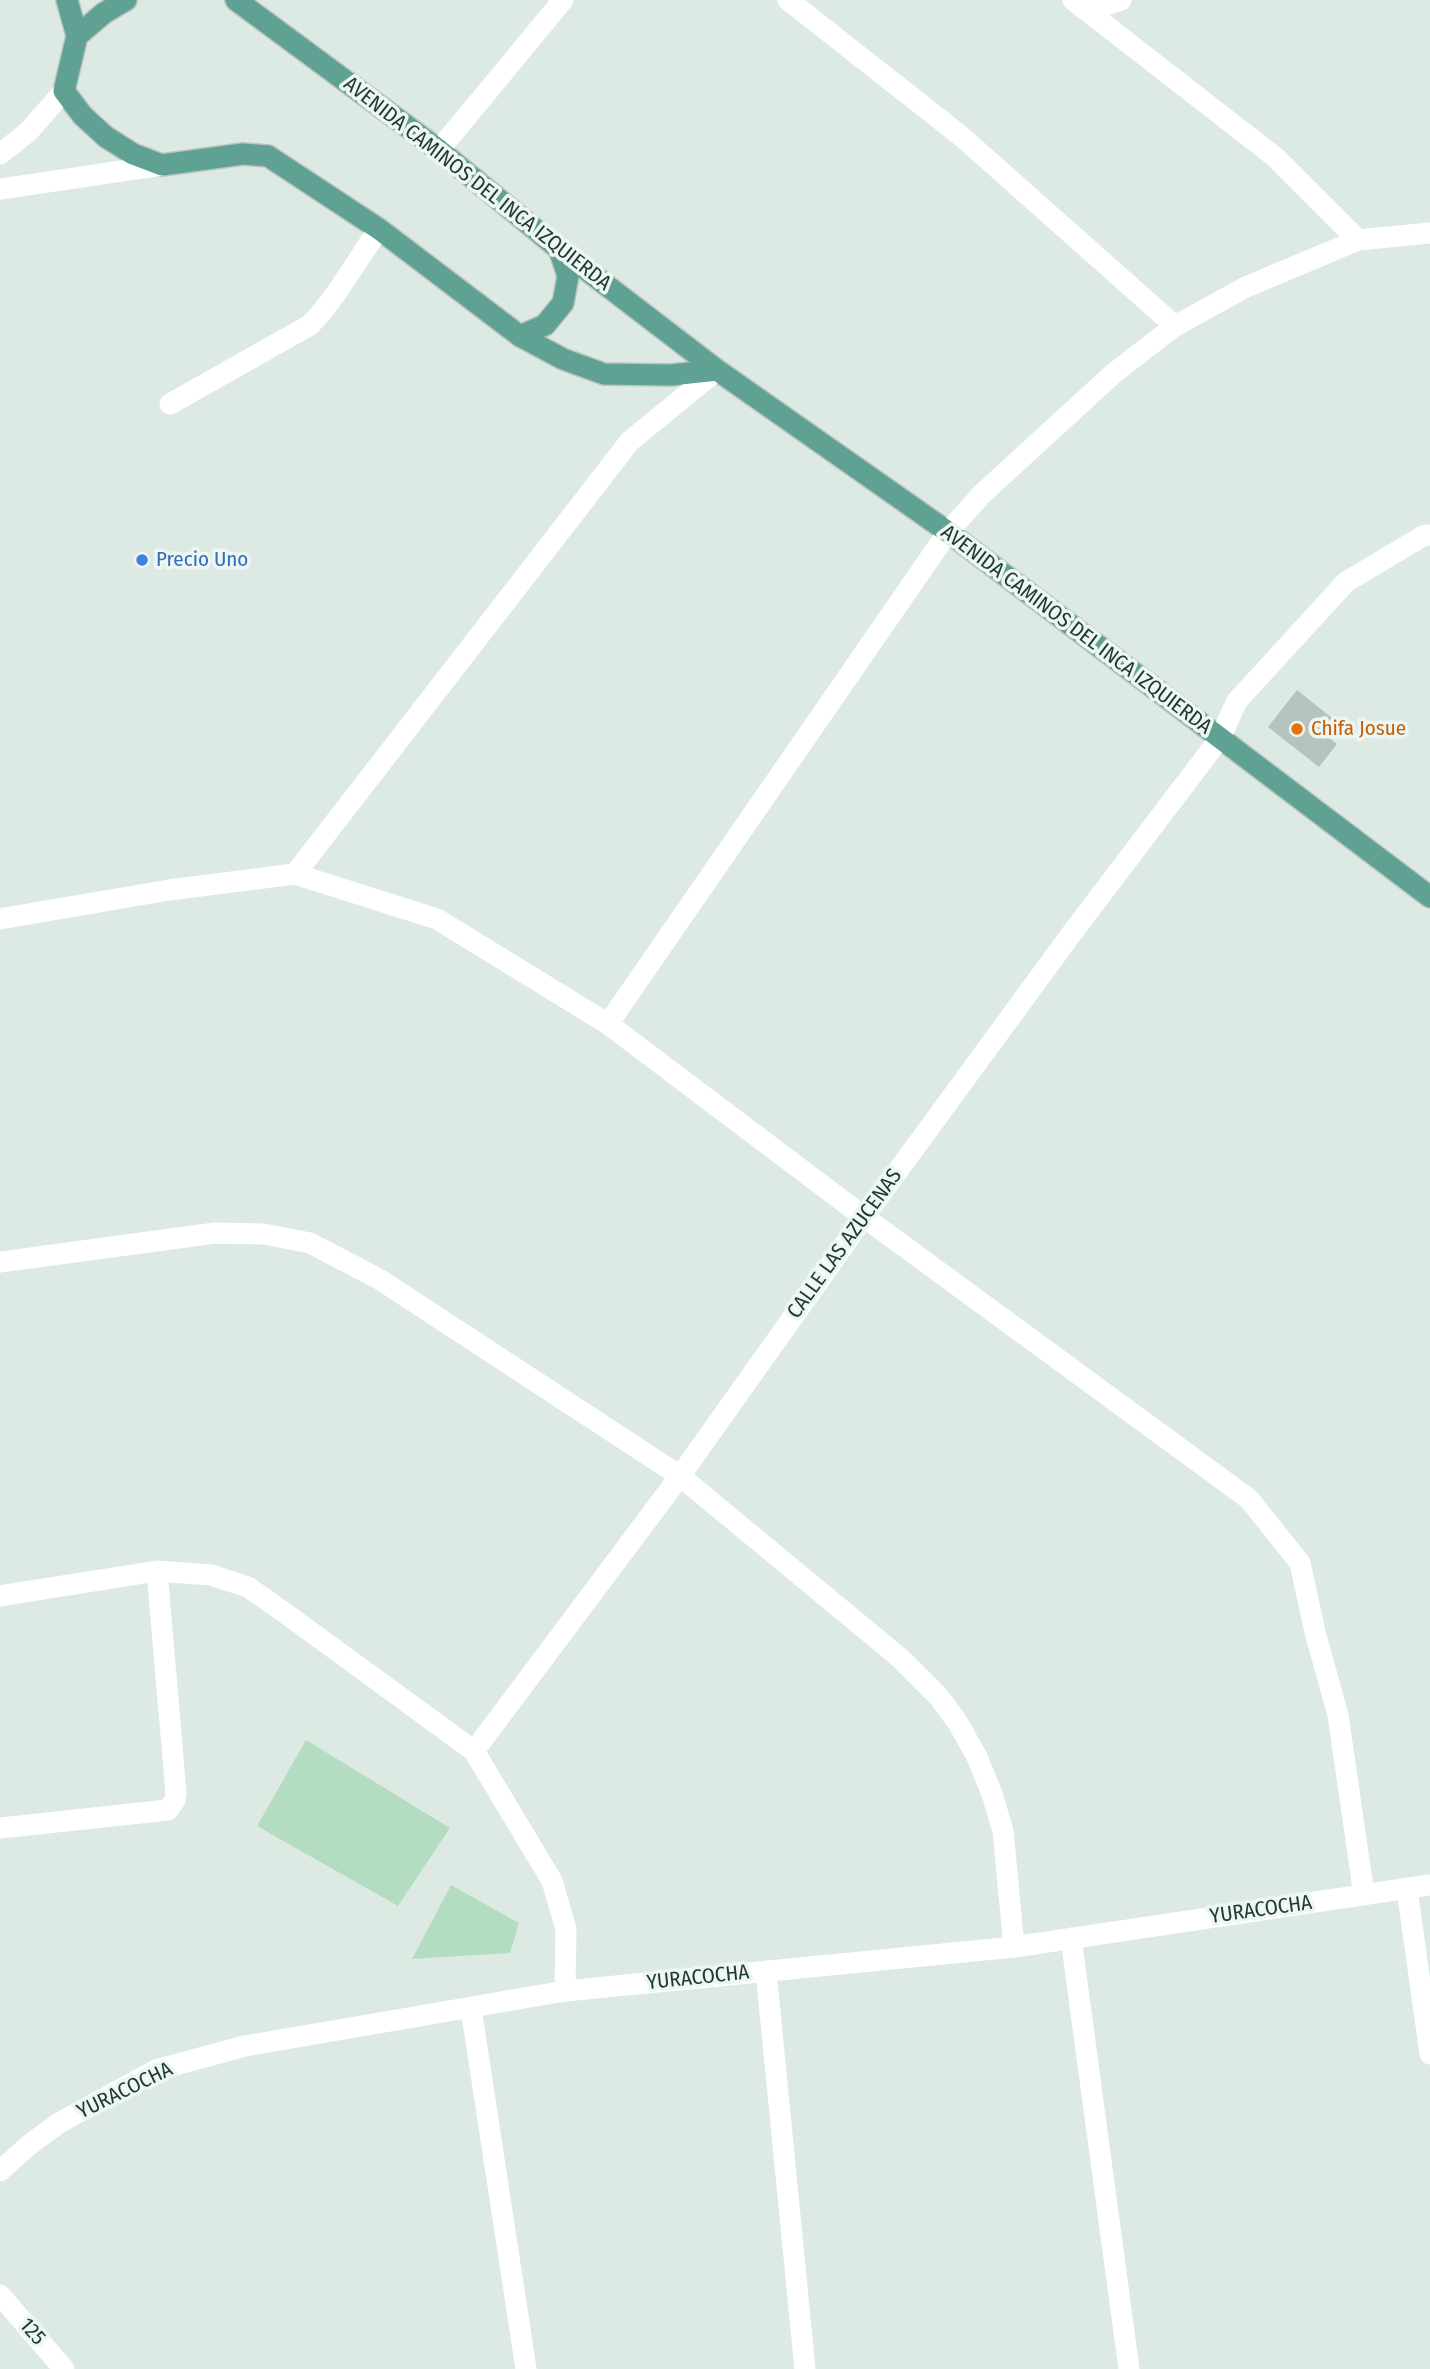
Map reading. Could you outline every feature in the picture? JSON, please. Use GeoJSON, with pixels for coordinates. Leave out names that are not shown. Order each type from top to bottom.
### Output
{"type":"FeatureCollection","features":[{"type":"Feature","properties":{"kind":"main road"},"geometry":{"type":"LineString","coordinates":[[67,0],[77,36],[64,91],[83,116],[106,137],[133,154],[162,165],[243,154],[268,156],[379,229],[520,336],[563,359],[604,374],[671,376],[717,370]]}},
{"type":"Feature","properties":{"kind":"main road"},"geometry":{"type":"LineString","coordinates":[[77,36],[104,13],[126,0]]}},
{"type":"Feature","properties":{"kind":"main road","name":"AVENIDA CAMINOS DEL INCA IZQUIERDA"},"geometry":{"type":"LineString","coordinates":[[236,0],[439,150],[559,249],[717,370],[947,532],[1430,897]]}},
{"type":"Feature","properties":{"kind":"main road"},"geometry":{"type":"LineString","coordinates":[[520,336],[545,325],[563,303],[568,275],[559,249]]}},
{"type":"Feature","properties":{"kind":"street"},"geometry":{"type":"LineString","coordinates":[[439,150],[563,0]]}},
{"type":"Feature","properties":{"kind":"street"},"geometry":{"type":"LineString","coordinates":[[788,0],[961,136],[1175,326]]}},
{"type":"Feature","properties":{"kind":"street"},"geometry":{"type":"LineString","coordinates":[[1081,5],[1122,0]]}},
{"type":"Feature","properties":{"kind":"street"},"geometry":{"type":"LineString","coordinates":[[1081,5],[1275,157],[1358,240]]}},
{"type":"Feature","properties":{"kind":"street"},"geometry":{"type":"LineString","coordinates":[[0,153],[28,132],[64,91]]}},
{"type":"Feature","properties":{"kind":"street"},"geometry":{"type":"LineString","coordinates":[[0,189],[162,165]]}},
{"type":"Feature","properties":{"kind":"street"},"geometry":{"type":"LineString","coordinates":[[170,404],[310,325],[342,286],[379,229]]}},
{"type":"Feature","properties":{"kind":"street"},"geometry":{"type":"LineString","coordinates":[[608,1024],[947,532],[982,494],[1114,373],[1175,326],[1246,287],[1358,240],[1430,233]]}},
{"type":"Feature","properties":{"kind":"street"},"geometry":{"type":"LineString","coordinates":[[295,874],[630,441],[717,370]]}},
{"type":"Feature","properties":{"kind":"street","name":"CALLE LAS AZUCENAS"},"geometry":{"type":"LineString","coordinates":[[474,1751],[680,1476],[864,1217],[1072,933],[1220,738],[1237,701],[1346,582],[1423,536],[1430,535]]}},
{"type":"Feature","properties":{"kind":"street"},"geometry":{"type":"LineString","coordinates":[[0,919],[169,890],[295,874],[437,919],[608,1024],[864,1217],[1249,1499],[1300,1563],[1315,1632],[1338,1715],[1364,1895]]}},
{"type":"Feature","properties":{"kind":"street"},"geometry":{"type":"LineString","coordinates":[[0,1262],[215,1233],[264,1234],[310,1242],[379,1279],[680,1476],[900,1658],[939,1698],[958,1723],[977,1757],[1003,1831],[1014,1947]]}},
{"type":"Feature","properties":{"kind":"street"},"geometry":{"type":"LineString","coordinates":[[0,1828],[168,1810],[175,1800],[158,1571]]}},
{"type":"Feature","properties":{"kind":"street"},"geometry":{"type":"LineString","coordinates":[[0,1596],[158,1571],[211,1575],[248,1587],[474,1751],[552,1881],[566,1929],[565,1991]]}},
{"type":"Feature","properties":{"kind":"street","name":"YURACOCHA"},"geometry":{"type":"LineString","coordinates":[[0,2171],[59,2123],[156,2070],[245,2046],[565,1991],[1014,1947],[1430,1885]]}},
{"type":"Feature","properties":{"kind":"street"},"geometry":{"type":"LineString","coordinates":[[1407,1889],[1430,2054]]}},
{"type":"Feature","properties":{"kind":"street"},"geometry":{"type":"LineString","coordinates":[[1071,1938],[1129,2369]]}},
{"type":"Feature","properties":{"kind":"street"},"geometry":{"type":"LineString","coordinates":[[766,1971],[805,2369]]}},
{"type":"Feature","properties":{"kind":"street"},"geometry":{"type":"LineString","coordinates":[[471,2008],[526,2369]]}},
{"type":"Feature","properties":{"kind":"street","name":"125"},"geometry":{"type":"LineString","coordinates":[[0,2295],[64,2369]]}},
{"type":"Feature","properties":{"kind":"green space"},"geometry":{"type":"Polygon","coordinates":[[[306,1740],[450,1828],[398,1906],[257,1826],[306,1740]]]}},
{"type":"Feature","properties":{"kind":"green space"},"geometry":{"type":"Polygon","coordinates":[[[451,1885],[519,1923],[510,1953],[412,1959],[451,1885]]]}},
{"type":"Feature","properties":{"kind":"building","name":"Chifa Josue"},"geometry":{"type":"Polygon","coordinates":[[[1297,690],[1332,718],[1321,731],[1337,744],[1319,767],[1268,727],[1297,690]]]}},
{"type":"Feature","properties":{"kind":"place","name":"Precio Uno"},"geometry":{"type":"Point","coordinates":[142,560]}},
{"type":"Feature","properties":{"kind":"place","name":"Chifa Josue"},"geometry":{"type":"Point","coordinates":[1297,729]}}]}
